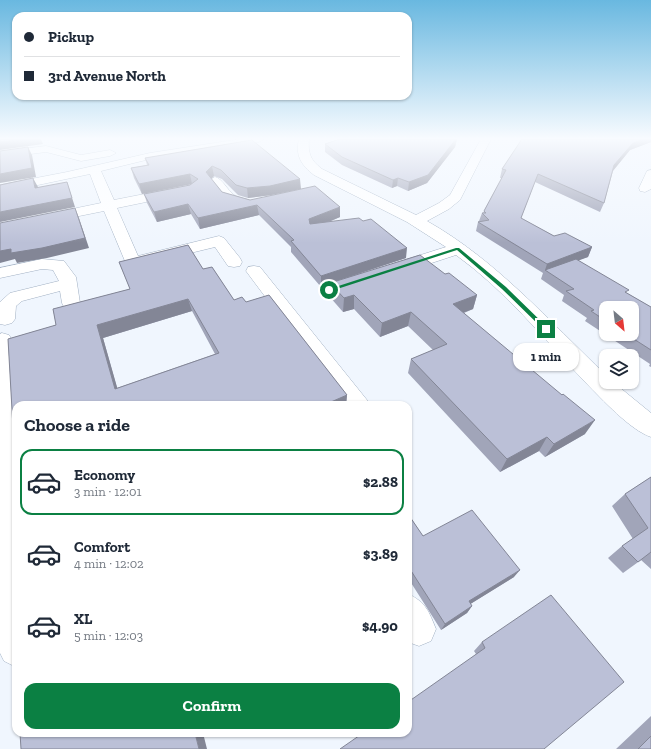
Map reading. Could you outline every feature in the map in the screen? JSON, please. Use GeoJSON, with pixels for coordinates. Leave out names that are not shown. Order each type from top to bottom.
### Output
{"type":"FeatureCollection","features":[{"type":"Feature","properties":{"kind":"street"},"geometry":{"type":"LineString","coordinates":[[0,189],[74,174]]}},
{"type":"Feature","properties":{"kind":"street"},"geometry":{"type":"LineString","coordinates":[[96,174],[133,262],[219,241],[234,262]]}},
{"type":"Feature","properties":{"kind":"street"},"geometry":{"type":"LineString","coordinates":[[322,174],[416,221],[458,249],[504,288],[608,391],[651,427]]}},
{"type":"Feature","properties":{"kind":"street"},"geometry":{"type":"LineString","coordinates":[[416,221],[444,206],[455,197],[467,174]]}},
{"type":"Feature","properties":{"kind":"street"},"geometry":{"type":"LineString","coordinates":[[645,188],[651,174]]}},
{"type":"Feature","properties":{"kind":"street"},"geometry":{"type":"LineString","coordinates":[[215,181],[224,195],[233,201],[252,205],[259,204]]}},
{"type":"Feature","properties":{"kind":"street"},"geometry":{"type":"LineString","coordinates":[[320,190],[342,184]]}},
{"type":"Feature","properties":{"kind":"street"},"geometry":{"type":"LineString","coordinates":[[0,228],[192,189]]}},
{"type":"Feature","properties":{"kind":"street"},"geometry":{"type":"LineString","coordinates":[[382,273],[458,249]]}},
{"type":"Feature","properties":{"kind":"street"},"geometry":{"type":"LineString","coordinates":[[0,273],[42,264],[58,265],[67,277],[71,303]]}},
{"type":"Feature","properties":{"kind":"street"},"geometry":{"type":"LineString","coordinates":[[254,271],[356,401]]}},
{"type":"Feature","properties":{"kind":"street"},"geometry":{"type":"LineString","coordinates":[[12,597],[9,558],[4,329],[6,306],[9,301],[16,297],[68,284]]}},
{"type":"Feature","properties":{"kind":"building"},"geometry":{"type":"Polygon","coordinates":[[[134,174],[208,174],[222,192],[250,200],[315,186],[340,207],[309,219],[310,224],[359,218],[363,221],[371,219],[407,248],[321,276],[291,241],[294,240],[257,205],[198,218],[188,204],[154,212],[144,194],[190,185],[198,179],[190,174],[139,184],[134,174]]]}},
{"type":"Feature","properties":{"kind":"building"},"geometry":{"type":"Polygon","coordinates":[[[225,174],[294,174],[300,179],[270,186],[247,188],[236,185],[225,174]]]}},
{"type":"Feature","properties":{"kind":"building"},"geometry":{"type":"Polygon","coordinates":[[[380,174],[429,174],[409,182],[398,178],[393,180],[380,174]]]}},
{"type":"Feature","properties":{"kind":"building"},"geometry":{"type":"Polygon","coordinates":[[[504,174],[612,174],[604,203],[538,174],[521,218],[554,236],[565,233],[592,247],[547,264],[478,222],[489,220],[482,213],[486,213],[484,211],[504,174]]]}},
{"type":"Feature","properties":{"kind":"building"},"geometry":{"type":"Polygon","coordinates":[[[33,178],[35,188],[67,182],[72,198],[0,212],[0,185],[33,178]]]}},
{"type":"Feature","properties":{"kind":"building"},"geometry":{"type":"Polygon","coordinates":[[[75,208],[85,238],[42,248],[11,253],[11,249],[0,251],[0,223],[75,208]]]}},
{"type":"Feature","properties":{"kind":"building"},"geometry":{"type":"Polygon","coordinates":[[[188,245],[203,269],[212,267],[234,300],[242,297],[246,302],[269,295],[347,395],[333,401],[12,401],[12,410],[8,339],[56,325],[53,309],[130,289],[119,262],[188,245]],[[188,299],[97,325],[115,389],[219,353],[188,299]]]}},
{"type":"Feature","properties":{"kind":"building"},"geometry":{"type":"Polygon","coordinates":[[[420,255],[445,274],[449,273],[477,295],[453,304],[562,395],[563,394],[595,420],[554,444],[547,437],[507,459],[411,359],[447,344],[411,312],[382,323],[354,295],[344,298],[330,283],[420,255]]]}},
{"type":"Feature","properties":{"kind":"building"},"geometry":{"type":"Polygon","coordinates":[[[576,259],[629,290],[625,292],[651,307],[651,350],[637,341],[639,341],[639,301],[599,301],[599,316],[591,311],[594,310],[566,291],[574,289],[545,270],[576,259]]]}},
{"type":"Feature","properties":{"kind":"building"},"geometry":{"type":"Polygon","coordinates":[[[651,477],[651,552],[638,562],[622,546],[648,528],[625,494],[651,477]]]}},
{"type":"Feature","properties":{"kind":"building"},"geometry":{"type":"Polygon","coordinates":[[[472,510],[520,570],[469,601],[472,606],[445,624],[412,572],[412,520],[423,536],[472,510]]]}},
{"type":"Feature","properties":{"kind":"building"},"geometry":{"type":"Polygon","coordinates":[[[551,595],[624,682],[544,749],[340,749],[357,737],[412,737],[412,699],[485,648],[482,642],[551,595]]]}},
{"type":"Feature","properties":{"kind":"building"},"geometry":{"type":"Polygon","coordinates":[[[651,736],[651,749],[638,749],[651,736]]]}},
{"type":"Feature","properties":{"kind":"building"},"geometry":{"type":"Polygon","coordinates":[[[20,737],[196,737],[199,749],[21,749],[20,737]]]}},
{"type":"Feature","properties":{"kind":"route"},"geometry":{"type":"LineString","coordinates":[[329,290],[458,249],[504,288],[546,329]]}}]}
